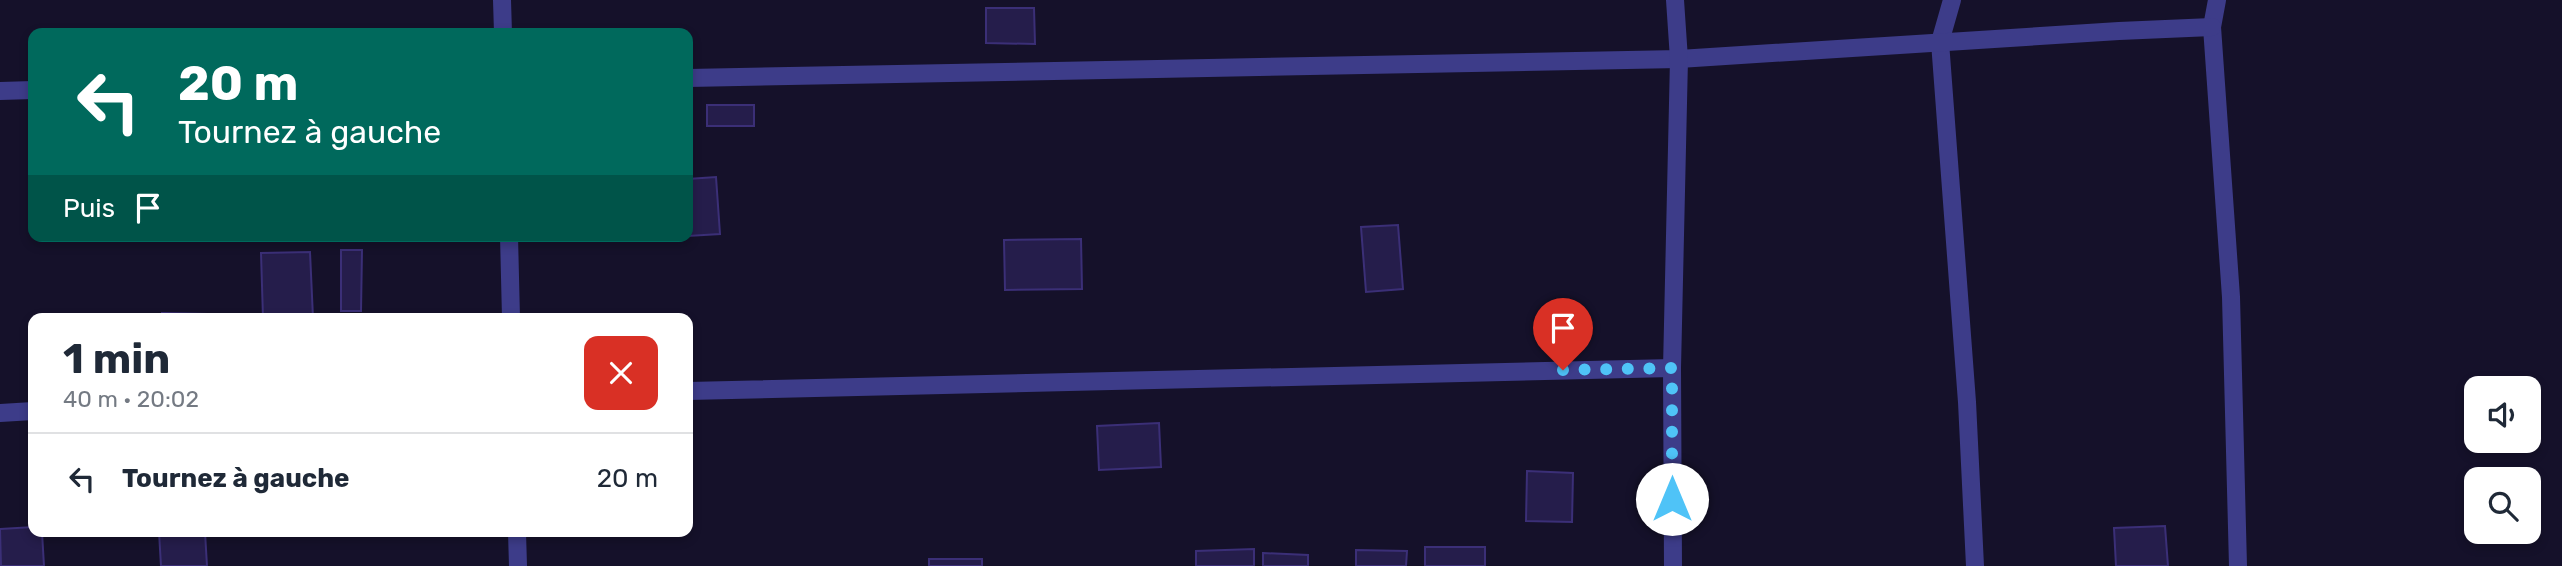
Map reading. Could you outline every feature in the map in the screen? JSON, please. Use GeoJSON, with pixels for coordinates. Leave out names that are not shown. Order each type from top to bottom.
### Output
{"type":"FeatureCollection","features":[{"type":"Feature","properties":{"kind":"street"},"geometry":{"type":"LineString","coordinates":[[502,0],[503,28]]}},
{"type":"Feature","properties":{"kind":"street"},"geometry":{"type":"LineString","coordinates":[[1673,566],[1672,368],[1679,59],[1675,0]]}},
{"type":"Feature","properties":{"kind":"street"},"geometry":{"type":"LineString","coordinates":[[1952,0],[1940,42],[1967,402],[1975,566]]}},
{"type":"Feature","properties":{"kind":"street"},"geometry":{"type":"LineString","coordinates":[[2217,0],[2212,27],[2231,297],[2238,566]]}},
{"type":"Feature","properties":{"kind":"street"},"geometry":{"type":"LineString","coordinates":[[693,78],[1679,59],[2212,27]]}},
{"type":"Feature","properties":{"kind":"street"},"geometry":{"type":"LineString","coordinates":[[0,91],[28,90]]}},
{"type":"Feature","properties":{"kind":"street"},"geometry":{"type":"LineString","coordinates":[[509,242],[511,313]]}},
{"type":"Feature","properties":{"kind":"street"},"geometry":{"type":"LineString","coordinates":[[693,391],[1672,368]]}},
{"type":"Feature","properties":{"kind":"street"},"geometry":{"type":"LineString","coordinates":[[0,413],[28,411]]}},
{"type":"Feature","properties":{"kind":"street"},"geometry":{"type":"LineString","coordinates":[[517,537],[518,566]]}},
{"type":"Feature","properties":{"kind":"building"},"geometry":{"type":"Polygon","coordinates":[[[986,8],[1034,8],[1035,44],[986,43],[986,8]]]}},
{"type":"Feature","properties":{"kind":"building"},"geometry":{"type":"Polygon","coordinates":[[[707,105],[754,105],[754,126],[707,126],[707,105]]]}},
{"type":"Feature","properties":{"kind":"building"},"geometry":{"type":"Polygon","coordinates":[[[716,177],[720,234],[693,236],[693,179],[716,177]]]}},
{"type":"Feature","properties":{"kind":"building"},"geometry":{"type":"Polygon","coordinates":[[[1398,225],[1403,289],[1366,292],[1361,227],[1398,225]]]}},
{"type":"Feature","properties":{"kind":"building"},"geometry":{"type":"Polygon","coordinates":[[[1081,239],[1082,289],[1005,290],[1004,240],[1081,239]]]}},
{"type":"Feature","properties":{"kind":"building"},"geometry":{"type":"Polygon","coordinates":[[[341,250],[362,250],[361,311],[341,311],[341,250]]]}},
{"type":"Feature","properties":{"kind":"building"},"geometry":{"type":"Polygon","coordinates":[[[310,252],[313,313],[263,313],[261,253],[310,252]]]}},
{"type":"Feature","properties":{"kind":"building"},"geometry":{"type":"Polygon","coordinates":[[[1159,423],[1161,467],[1099,470],[1097,426],[1159,423]]]}},
{"type":"Feature","properties":{"kind":"building"},"geometry":{"type":"Polygon","coordinates":[[[1527,471],[1573,473],[1572,522],[1526,521],[1527,471]]]}},
{"type":"Feature","properties":{"kind":"building"},"geometry":{"type":"Polygon","coordinates":[[[2165,526],[2168,566],[2116,566],[2114,528],[2165,526]]]}},
{"type":"Feature","properties":{"kind":"building"},"geometry":{"type":"Polygon","coordinates":[[[28,527],[28,537],[42,537],[44,566],[1,566],[0,529],[28,527]]]}},
{"type":"Feature","properties":{"kind":"building"},"geometry":{"type":"Polygon","coordinates":[[[159,537],[205,537],[207,566],[161,566],[159,537]]]}},
{"type":"Feature","properties":{"kind":"building"},"geometry":{"type":"Polygon","coordinates":[[[1425,547],[1485,547],[1485,566],[1425,566],[1425,547]]]}},
{"type":"Feature","properties":{"kind":"building"},"geometry":{"type":"Polygon","coordinates":[[[1254,549],[1254,566],[1196,566],[1196,551],[1254,549]]]}},
{"type":"Feature","properties":{"kind":"building"},"geometry":{"type":"Polygon","coordinates":[[[1356,550],[1407,551],[1406,566],[1356,566],[1356,550]]]}},
{"type":"Feature","properties":{"kind":"building"},"geometry":{"type":"Polygon","coordinates":[[[1263,553],[1308,555],[1308,566],[1263,566],[1263,553]]]}},
{"type":"Feature","properties":{"kind":"building"},"geometry":{"type":"Polygon","coordinates":[[[929,559],[982,559],[982,566],[929,566],[929,559]]]}},
{"type":"Feature","properties":{"kind":"route"},"geometry":{"type":"LineString","coordinates":[[1563,370],[1672,368],[1672,499]]}}]}
